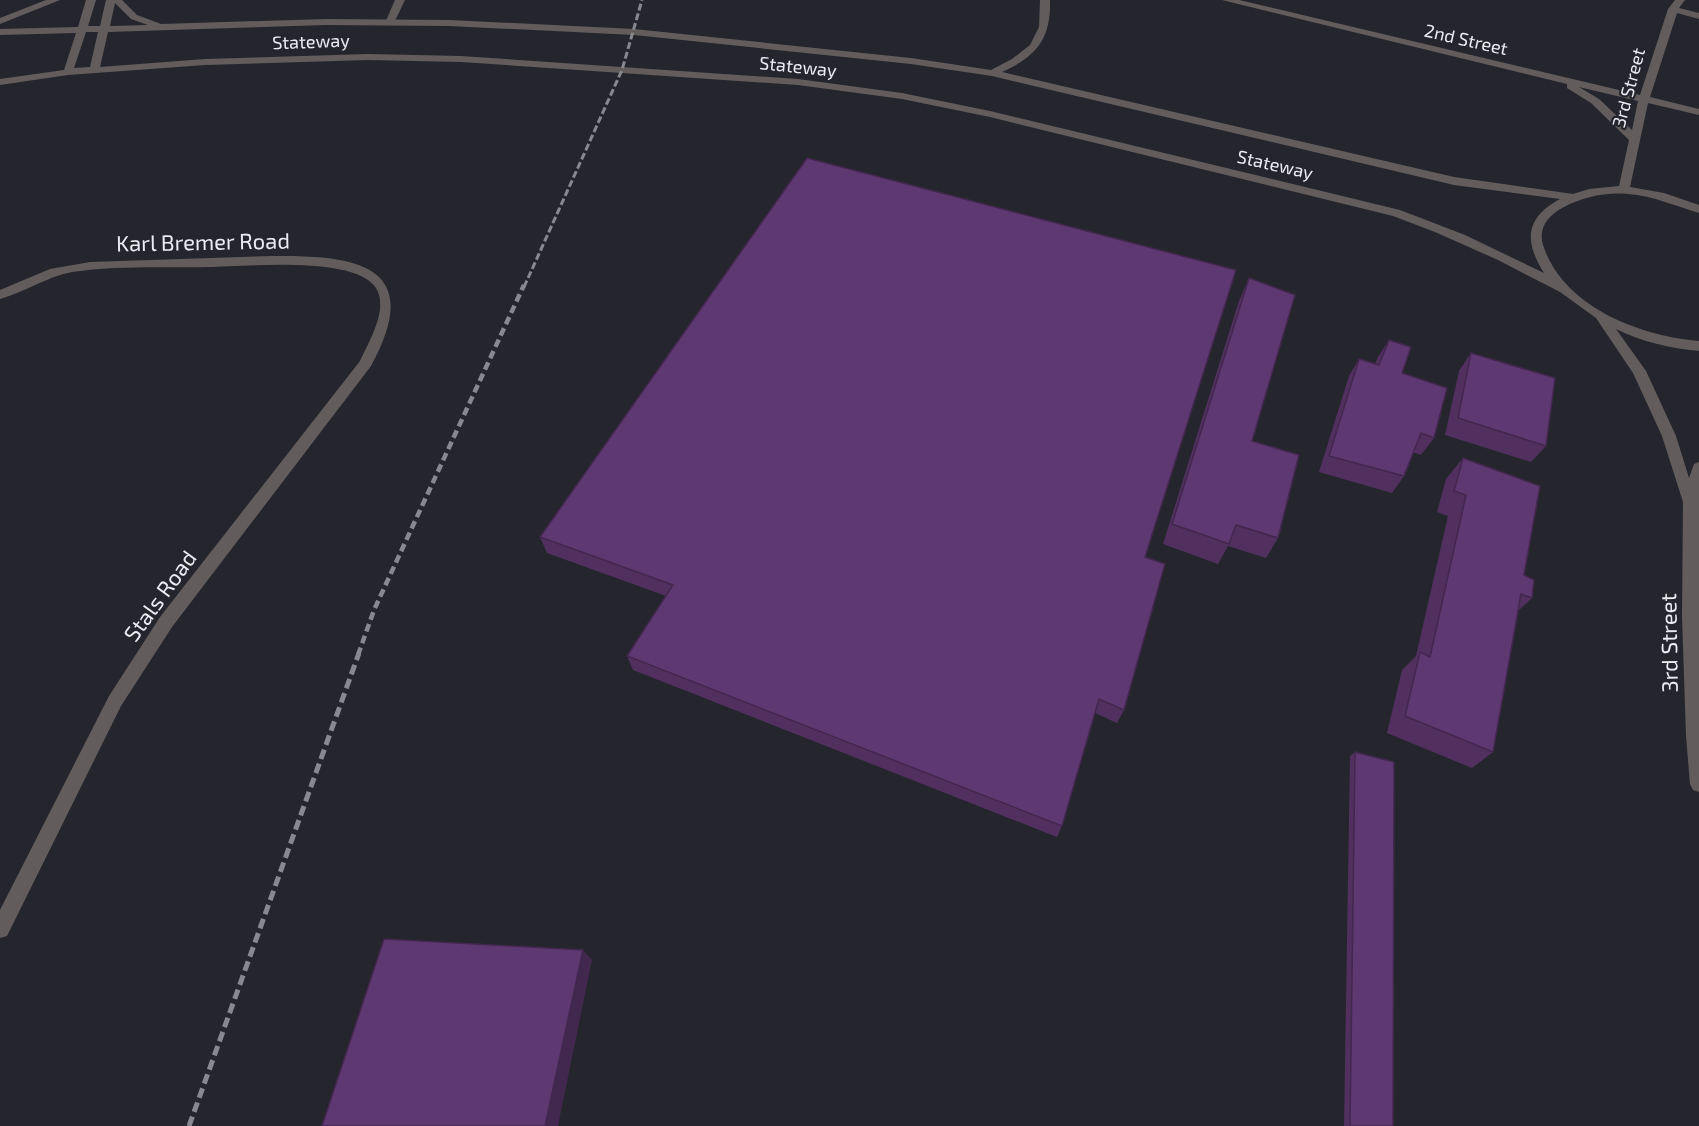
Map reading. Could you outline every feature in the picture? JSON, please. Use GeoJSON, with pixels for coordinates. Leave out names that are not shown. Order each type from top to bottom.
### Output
{"type":"FeatureCollection","features":[{"type":"Feature","properties":{"kind":"street"},"geometry":{"type":"LineString","coordinates":[[0,21],[55,0]]}},
{"type":"Feature","properties":{"kind":"street"},"geometry":{"type":"LineString","coordinates":[[68,72],[91,0]]}},
{"type":"Feature","properties":{"kind":"street"},"geometry":{"type":"LineString","coordinates":[[94,70],[111,0]]}},
{"type":"Feature","properties":{"kind":"street"},"geometry":{"type":"LineString","coordinates":[[117,0],[135,17],[170,28]]}},
{"type":"Feature","properties":{"kind":"street"},"geometry":{"type":"LineString","coordinates":[[390,23],[400,0]]}},
{"type":"Feature","properties":{"kind":"street"},"geometry":{"type":"LineString","coordinates":[[993,73],[1024,57],[1035,47],[1045,22],[1045,0]]}},
{"type":"Feature","properties":{"kind":"street","name":"2nd Street"},"geometry":{"type":"LineString","coordinates":[[1227,0],[1699,112]]}},
{"type":"Feature","properties":{"kind":"street"},"geometry":{"type":"LineString","coordinates":[[1676,5],[1699,16]]}},
{"type":"Feature","properties":{"kind":"street","name":"3rd Street"},"geometry":{"type":"LineString","coordinates":[[1624,190],[1644,98],[1676,5]]}},
{"type":"Feature","properties":{"kind":"street","name":"Stateway"},"geometry":{"type":"LineString","coordinates":[[0,33],[326,22],[390,23],[633,32],[911,61],[993,73],[1454,181],[1570,197]]}},
{"type":"Feature","properties":{"kind":"street","name":"Stateway"},"geometry":{"type":"LineString","coordinates":[[0,82],[68,72],[205,62],[368,57],[461,59],[798,82],[902,96],[990,114],[1396,213],[1446,230],[1504,257],[1563,289]]}},
{"type":"Feature","properties":{"kind":"street"},"geometry":{"type":"LineString","coordinates":[[1551,76],[1595,101],[1635,140]]}},
{"type":"Feature","properties":{"kind":"street"},"geometry":{"type":"LineString","coordinates":[[1699,209],[1656,195],[1624,190],[1590,191],[1570,197],[1543,215],[1536,237],[1542,262],[1563,289],[1601,316],[1644,336],[1699,346]]}},
{"type":"Feature","properties":{"kind":"street","name":"Karl Bremer Road"},"geometry":{"type":"LineString","coordinates":[[0,295],[70,269],[109,264],[309,261],[349,268],[372,277],[383,289],[386,309]]}},
{"type":"Feature","properties":{"kind":"street","name":"Stals Road"},"geometry":{"type":"LineString","coordinates":[[0,928],[115,701],[166,622],[366,363],[386,309]]}},
{"type":"Feature","properties":{"kind":"street","name":"3rd Street"},"geometry":{"type":"LineString","coordinates":[[1601,316],[1640,371],[1669,436],[1690,502]]}},
{"type":"Feature","properties":{"kind":"street","name":"3rd Street"},"geometry":{"type":"LineString","coordinates":[[1699,468],[1690,502],[1694,736],[1699,784]]}},
{"type":"Feature","properties":{"kind":"building"},"geometry":{"type":"Polygon","coordinates":[[[807,158],[1236,270],[1145,557],[1165,564],[1124,710],[1099,699],[1062,826],[627,656],[673,585],[540,537],[807,158]]]}},
{"type":"Feature","properties":{"kind":"building"},"geometry":{"type":"Polygon","coordinates":[[[1249,278],[1295,295],[1252,441],[1299,455],[1278,538],[1236,525],[1229,544],[1172,524],[1249,278]]]}},
{"type":"Feature","properties":{"kind":"building"},"geometry":{"type":"Polygon","coordinates":[[[1389,340],[1411,347],[1402,373],[1447,388],[1434,438],[1421,433],[1404,476],[1329,456],[1359,359],[1379,365],[1389,340]]]}},
{"type":"Feature","properties":{"kind":"building"},"geometry":{"type":"Polygon","coordinates":[[[1471,353],[1555,378],[1546,446],[1458,418],[1471,353]]]}},
{"type":"Feature","properties":{"kind":"building"},"geometry":{"type":"Polygon","coordinates":[[[1463,458],[1540,486],[1524,575],[1534,580],[1532,598],[1521,594],[1493,752],[1405,716],[1420,652],[1430,657],[1466,495],[1454,491],[1463,458]]]}},
{"type":"Feature","properties":{"kind":"building"},"geometry":{"type":"Polygon","coordinates":[[[1355,752],[1394,762],[1393,1126],[1350,1126],[1355,752]]]}},
{"type":"Feature","properties":{"kind":"building"},"geometry":{"type":"Polygon","coordinates":[[[384,939],[583,950],[545,1126],[322,1126],[384,939]]]}},
{"type":"Feature","properties":{"kind":"railway"},"geometry":{"type":"LineString","coordinates":[[524,287],[622,70],[642,0]]}},
{"type":"Feature","properties":{"kind":"railway"},"geometry":{"type":"LineString","coordinates":[[358,655],[374,610],[524,285]]}},
{"type":"Feature","properties":{"kind":"railway"},"geometry":{"type":"LineString","coordinates":[[189,1126],[359,653]]}}]}
